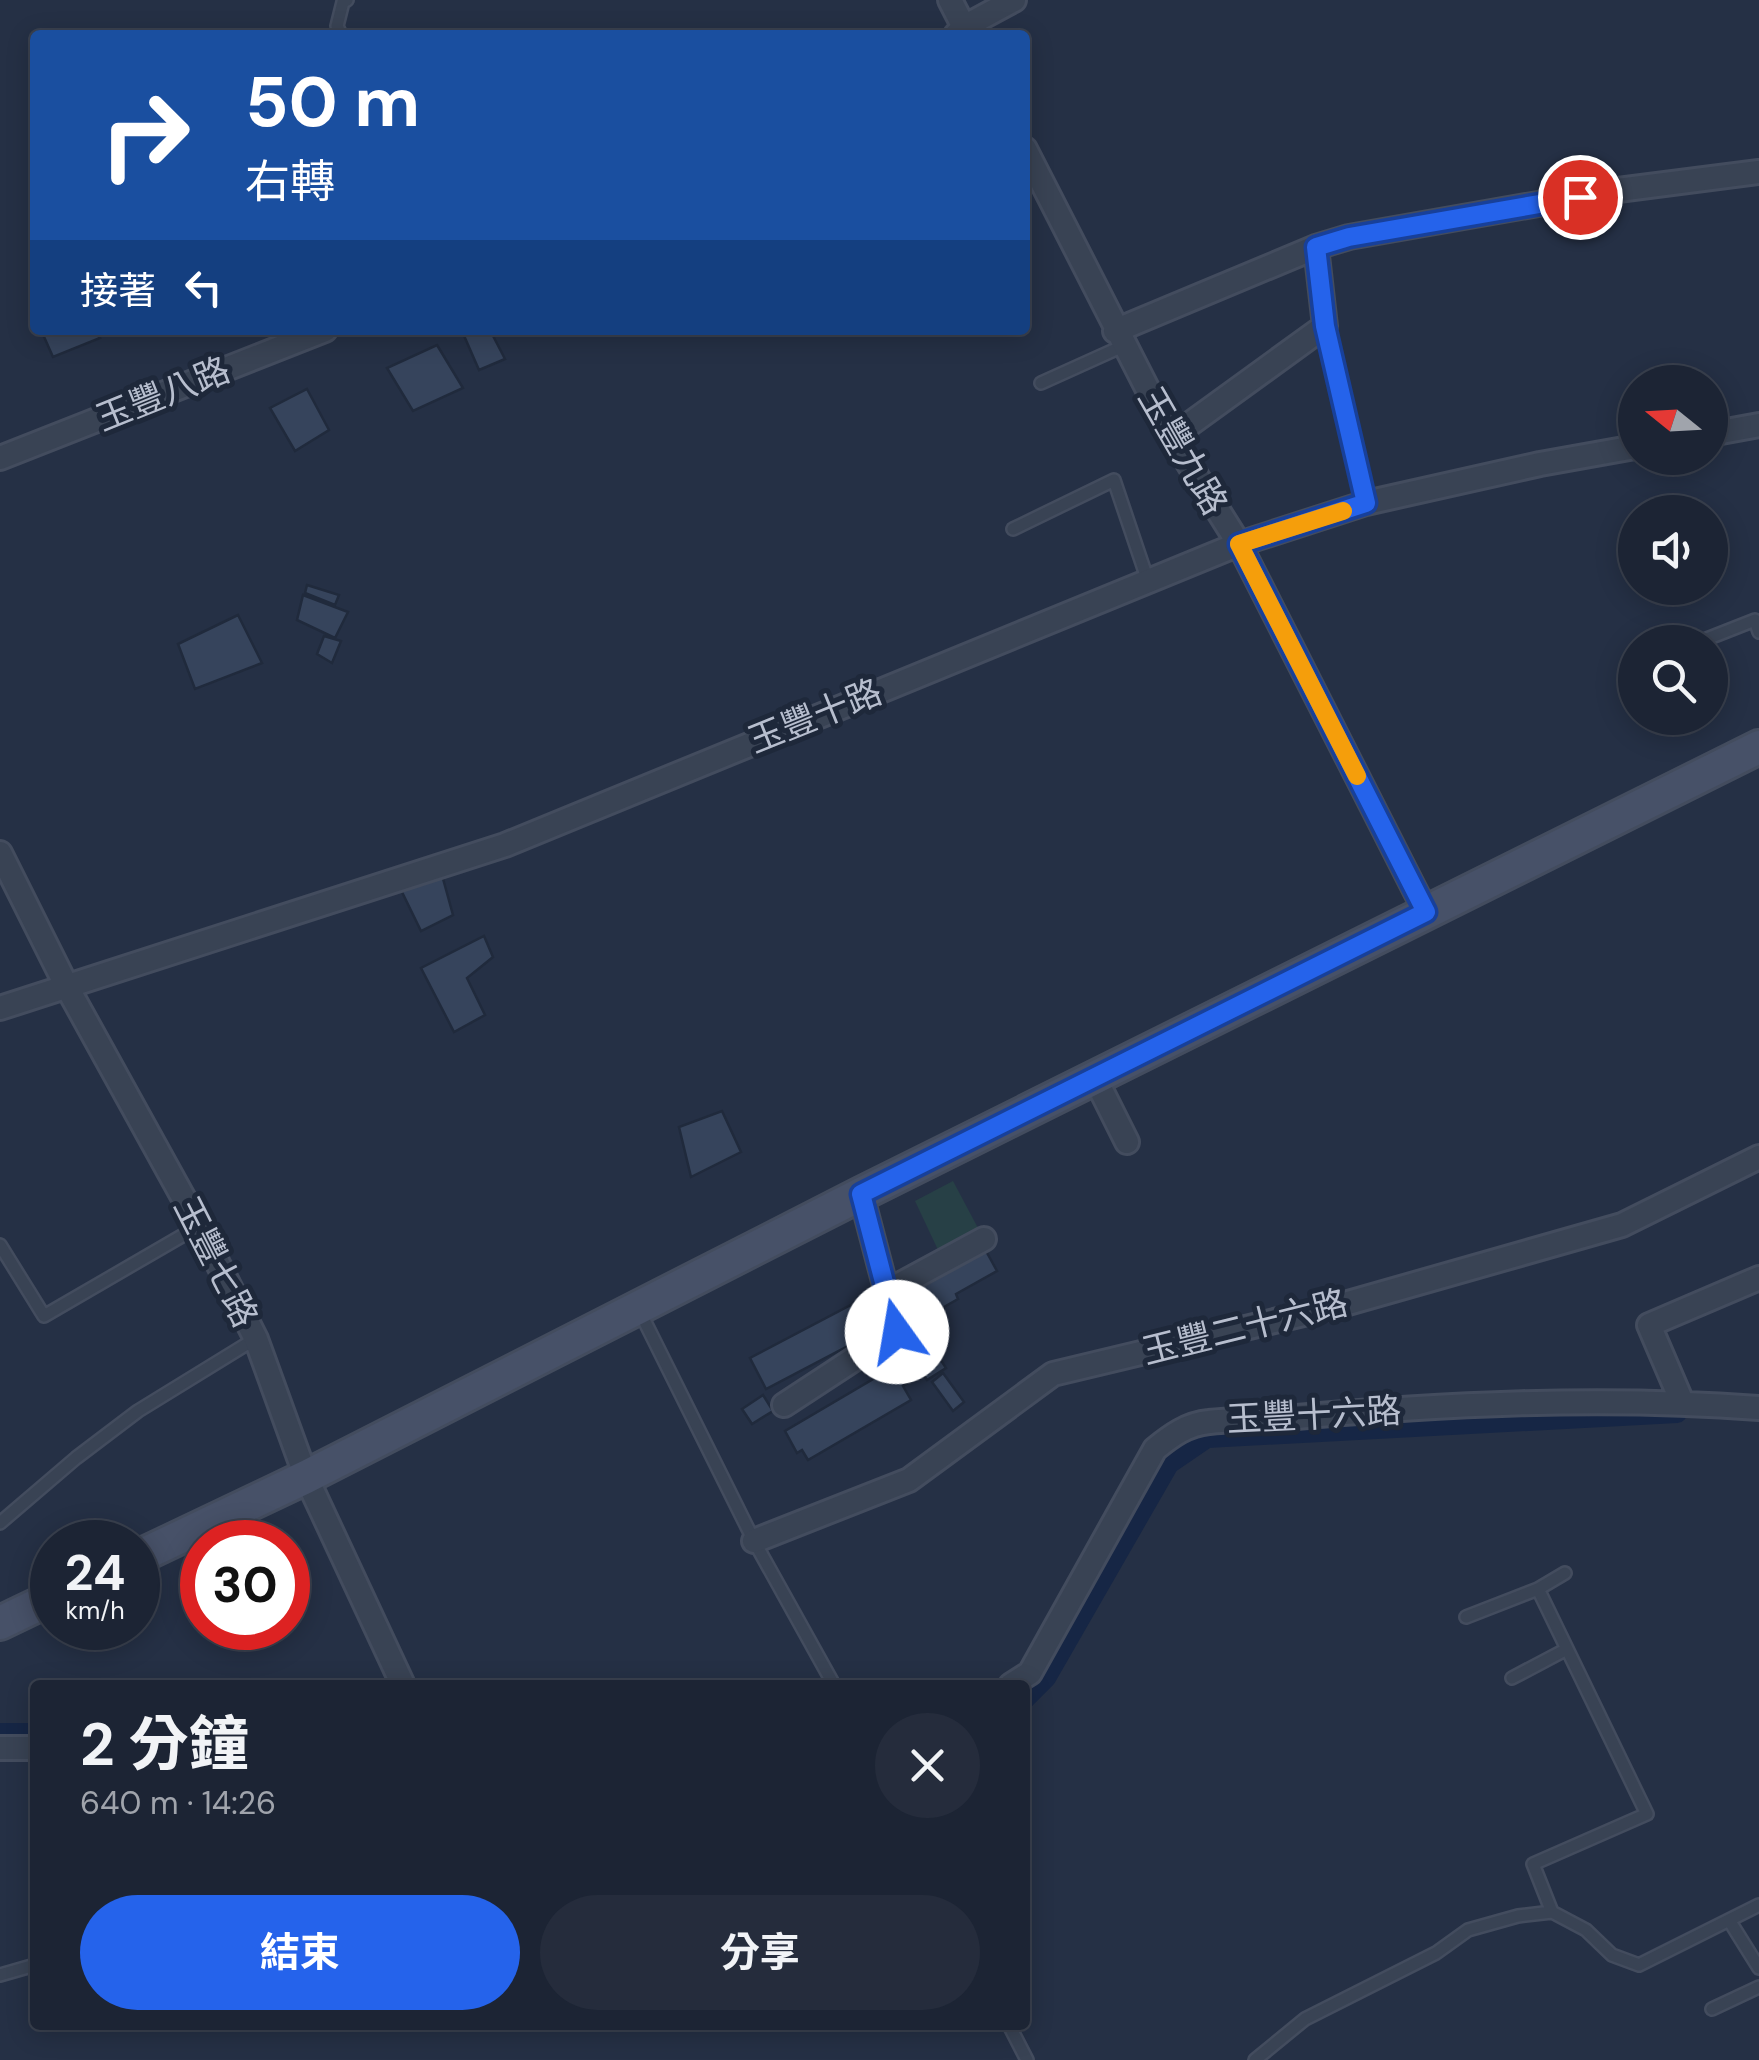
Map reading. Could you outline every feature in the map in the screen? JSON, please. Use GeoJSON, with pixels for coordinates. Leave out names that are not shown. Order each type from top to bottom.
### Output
{"type":"FeatureCollection","features":[{"type":"Feature","properties":{"kind":"main road"},"geometry":{"type":"LineString","coordinates":[[160,1546],[1759,747]]}},
{"type":"Feature","properties":{"kind":"main road"},"geometry":{"type":"LineString","coordinates":[[0,1623],[30,1609]]}},
{"type":"Feature","properties":{"kind":"street"},"geometry":{"type":"LineString","coordinates":[[950,0],[962,30]]}},
{"type":"Feature","properties":{"kind":"street"},"geometry":{"type":"LineString","coordinates":[[966,30],[1014,0]]}},
{"type":"Feature","properties":{"kind":"street","name":"玉豐九路"},"geometry":{"type":"LineString","coordinates":[[1030,159],[1172,437],[1239,544],[1426,912]]}},
{"type":"Feature","properties":{"kind":"street"},"geometry":{"type":"LineString","coordinates":[[1119,339],[1316,247],[1349,237],[1598,194],[1759,172]]}},
{"type":"Feature","properties":{"kind":"street"},"geometry":{"type":"LineString","coordinates":[[1172,437],[1325,326],[1316,247]]}},
{"type":"Feature","properties":{"kind":"street","name":"玉豐八路"},"geometry":{"type":"LineString","coordinates":[[0,458],[312,335]]}},
{"type":"Feature","properties":{"kind":"street"},"geometry":{"type":"LineString","coordinates":[[1728,431],[1759,425]]}},
{"type":"Feature","properties":{"kind":"street","name":"玉豐十路"},"geometry":{"type":"LineString","coordinates":[[0,1008],[505,844],[1239,544],[1366,503],[1618,450]]}},
{"type":"Feature","properties":{"kind":"street","name":"玉豐七路"},"geometry":{"type":"LineString","coordinates":[[0,852],[8,892],[67,988],[199,1226],[256,1339],[306,1476],[401,1680]]}},
{"type":"Feature","properties":{"kind":"street"},"geometry":{"type":"LineString","coordinates":[[1095,1078],[1127,1142]]}},
{"type":"Feature","properties":{"kind":"street","name":"玉豐二十六路"},"geometry":{"type":"LineString","coordinates":[[754,1541],[910,1480],[1053,1374],[1341,1305],[1622,1225],[1759,1157]]}},
{"type":"Feature","properties":{"kind":"street"},"geometry":{"type":"LineString","coordinates":[[784,1405],[897,1332],[861,1194]]}},
{"type":"Feature","properties":{"kind":"street"},"geometry":{"type":"LineString","coordinates":[[888,1291],[984,1239]]}},
{"type":"Feature","properties":{"kind":"street"},"geometry":{"type":"LineString","coordinates":[[1682,1402],[1649,1325],[1759,1278]]}},
{"type":"Feature","properties":{"kind":"street","name":"玉豐十六路"},"geometry":{"type":"LineString","coordinates":[[1018,1680],[1030,1673],[1155,1449],[1180,1430],[1208,1422],[1364,1411],[1682,1402],[1759,1408]]}},
{"type":"Feature","properties":{"kind":"street"},"geometry":{"type":"LineString","coordinates":[[0,1748],[30,1748]]}},
{"type":"Feature","properties":{"kind":"lane"},"geometry":{"type":"LineString","coordinates":[[339,30],[343,2],[347,0]]}},
{"type":"Feature","properties":{"kind":"lane"},"geometry":{"type":"LineString","coordinates":[[1325,326],[1366,503]]}},
{"type":"Feature","properties":{"kind":"lane"},"geometry":{"type":"LineString","coordinates":[[1041,383],[1119,339]]}},
{"type":"Feature","properties":{"kind":"lane"},"geometry":{"type":"LineString","coordinates":[[1013,529],[1114,480],[1148,581]]}},
{"type":"Feature","properties":{"kind":"lane"},"geometry":{"type":"LineString","coordinates":[[1728,630],[1754,620],[1759,632]]}},
{"type":"Feature","properties":{"kind":"lane"},"geometry":{"type":"LineString","coordinates":[[0,1245],[44,1316],[199,1226]]}},
{"type":"Feature","properties":{"kind":"lane"},"geometry":{"type":"LineString","coordinates":[[638,1307],[754,1541],[831,1680]]}},
{"type":"Feature","properties":{"kind":"lane"},"geometry":{"type":"LineString","coordinates":[[0,1524],[138,1411],[256,1339]]}},
{"type":"Feature","properties":{"kind":"lane"},"geometry":{"type":"LineString","coordinates":[[1466,1616],[1538,1589],[1565,1574]]}},
{"type":"Feature","properties":{"kind":"lane"},"geometry":{"type":"LineString","coordinates":[[1538,1589],[1647,1814],[1533,1864],[1552,1912]]}},
{"type":"Feature","properties":{"kind":"lane"},"geometry":{"type":"LineString","coordinates":[[1512,1678],[1567,1649]]}},
{"type":"Feature","properties":{"kind":"lane"},"geometry":{"type":"LineString","coordinates":[[1255,2060],[1305,2019],[1436,1953],[1468,1930],[1518,1916],[1552,1912],[1586,1930],[1612,1955],[1639,1965],[1759,1905]]}},
{"type":"Feature","properties":{"kind":"lane"},"geometry":{"type":"LineString","coordinates":[[1728,1920],[1759,1968]]}},
{"type":"Feature","properties":{"kind":"lane"},"geometry":{"type":"LineString","coordinates":[[0,1975],[30,1966]]}},
{"type":"Feature","properties":{"kind":"lane"},"geometry":{"type":"LineString","coordinates":[[1712,2009],[1759,1987]]}},
{"type":"Feature","properties":{"kind":"lane"},"geometry":{"type":"LineString","coordinates":[[1013,2030],[1028,2060]]}},
{"type":"Feature","properties":{"kind":"green space"},"geometry":{"type":"Polygon","coordinates":[[[953,1181],[979,1230],[939,1252],[915,1201],[953,1181]]]}},
{"type":"Feature","properties":{"kind":"building"},"geometry":{"type":"Polygon","coordinates":[[[43,335],[100,338],[53,357],[43,335]]]}},
{"type":"Feature","properties":{"kind":"building"},"geometry":{"type":"Polygon","coordinates":[[[464,335],[493,335],[505,359],[479,370],[464,335]]]}},
{"type":"Feature","properties":{"kind":"building"},"geometry":{"type":"Polygon","coordinates":[[[437,345],[463,388],[413,411],[387,368],[437,345]]]}},
{"type":"Feature","properties":{"kind":"building"},"geometry":{"type":"Polygon","coordinates":[[[307,389],[329,430],[295,451],[270,408],[307,389]]]}},
{"type":"Feature","properties":{"kind":"building"},"geometry":{"type":"Polygon","coordinates":[[[307,585],[339,595],[335,605],[305,593],[307,585]]]}},
{"type":"Feature","properties":{"kind":"building"},"geometry":{"type":"Polygon","coordinates":[[[303,595],[348,612],[335,638],[297,620],[303,595]]]}},
{"type":"Feature","properties":{"kind":"building"},"geometry":{"type":"Polygon","coordinates":[[[238,615],[262,663],[195,689],[178,644],[238,615]]]}},
{"type":"Feature","properties":{"kind":"building"},"geometry":{"type":"Polygon","coordinates":[[[324,636],[341,641],[332,663],[317,654],[324,636]]]}},
{"type":"Feature","properties":{"kind":"building"},"geometry":{"type":"Polygon","coordinates":[[[442,875],[453,915],[421,931],[401,890],[442,875]]]}},
{"type":"Feature","properties":{"kind":"building"},"geometry":{"type":"Polygon","coordinates":[[[484,936],[493,957],[467,978],[485,1015],[454,1032],[421,968],[484,936]]]}},
{"type":"Feature","properties":{"kind":"building"},"geometry":{"type":"Polygon","coordinates":[[[722,1111],[741,1152],[691,1177],[679,1127],[722,1111]]]}},
{"type":"Feature","properties":{"kind":"building"},"geometry":{"type":"Polygon","coordinates":[[[986,1251],[997,1271],[914,1324],[900,1299],[986,1251]]]}},
{"type":"Feature","properties":{"kind":"building"},"geometry":{"type":"Polygon","coordinates":[[[868,1296],[884,1327],[766,1389],[750,1358],[868,1296]]]}},
{"type":"Feature","properties":{"kind":"building"},"geometry":{"type":"Polygon","coordinates":[[[918,1336],[925,1349],[910,1357],[903,1345],[918,1336]]]}},
{"type":"Feature","properties":{"kind":"building"},"geometry":{"type":"Polygon","coordinates":[[[935,1351],[946,1368],[927,1380],[916,1363],[935,1351]]]}},
{"type":"Feature","properties":{"kind":"building"},"geometry":{"type":"Polygon","coordinates":[[[909,1358],[920,1376],[903,1386],[911,1400],[808,1460],[802,1450],[797,1453],[785,1431],[909,1358]]]}},
{"type":"Feature","properties":{"kind":"building"},"geometry":{"type":"Polygon","coordinates":[[[943,1373],[964,1402],[953,1411],[932,1382],[943,1373]]]}},
{"type":"Feature","properties":{"kind":"building"},"geometry":{"type":"Polygon","coordinates":[[[763,1395],[773,1411],[752,1424],[742,1409],[763,1395]]]}},
{"type":"Feature","properties":{"kind":"waterway"},"geometry":{"type":"LineString","coordinates":[[1030,1694],[1046,1678],[1169,1464],[1207,1438],[1677,1413]]}},
{"type":"Feature","properties":{"kind":"waterway"},"geometry":{"type":"LineString","coordinates":[[0,1733],[30,1733]]}},
{"type":"Feature","properties":{"kind":"slow traffic"},"geometry":{"type":"LineString","coordinates":[[1343,511],[1239,544],[1357,776]]}},
{"type":"Feature","properties":{"kind":"route"},"geometry":{"type":"LineString","coordinates":[[897,1332],[861,1194],[1426,912],[1239,544],[1366,503],[1325,326],[1316,247],[1349,237],[1580,197]]}}]}
